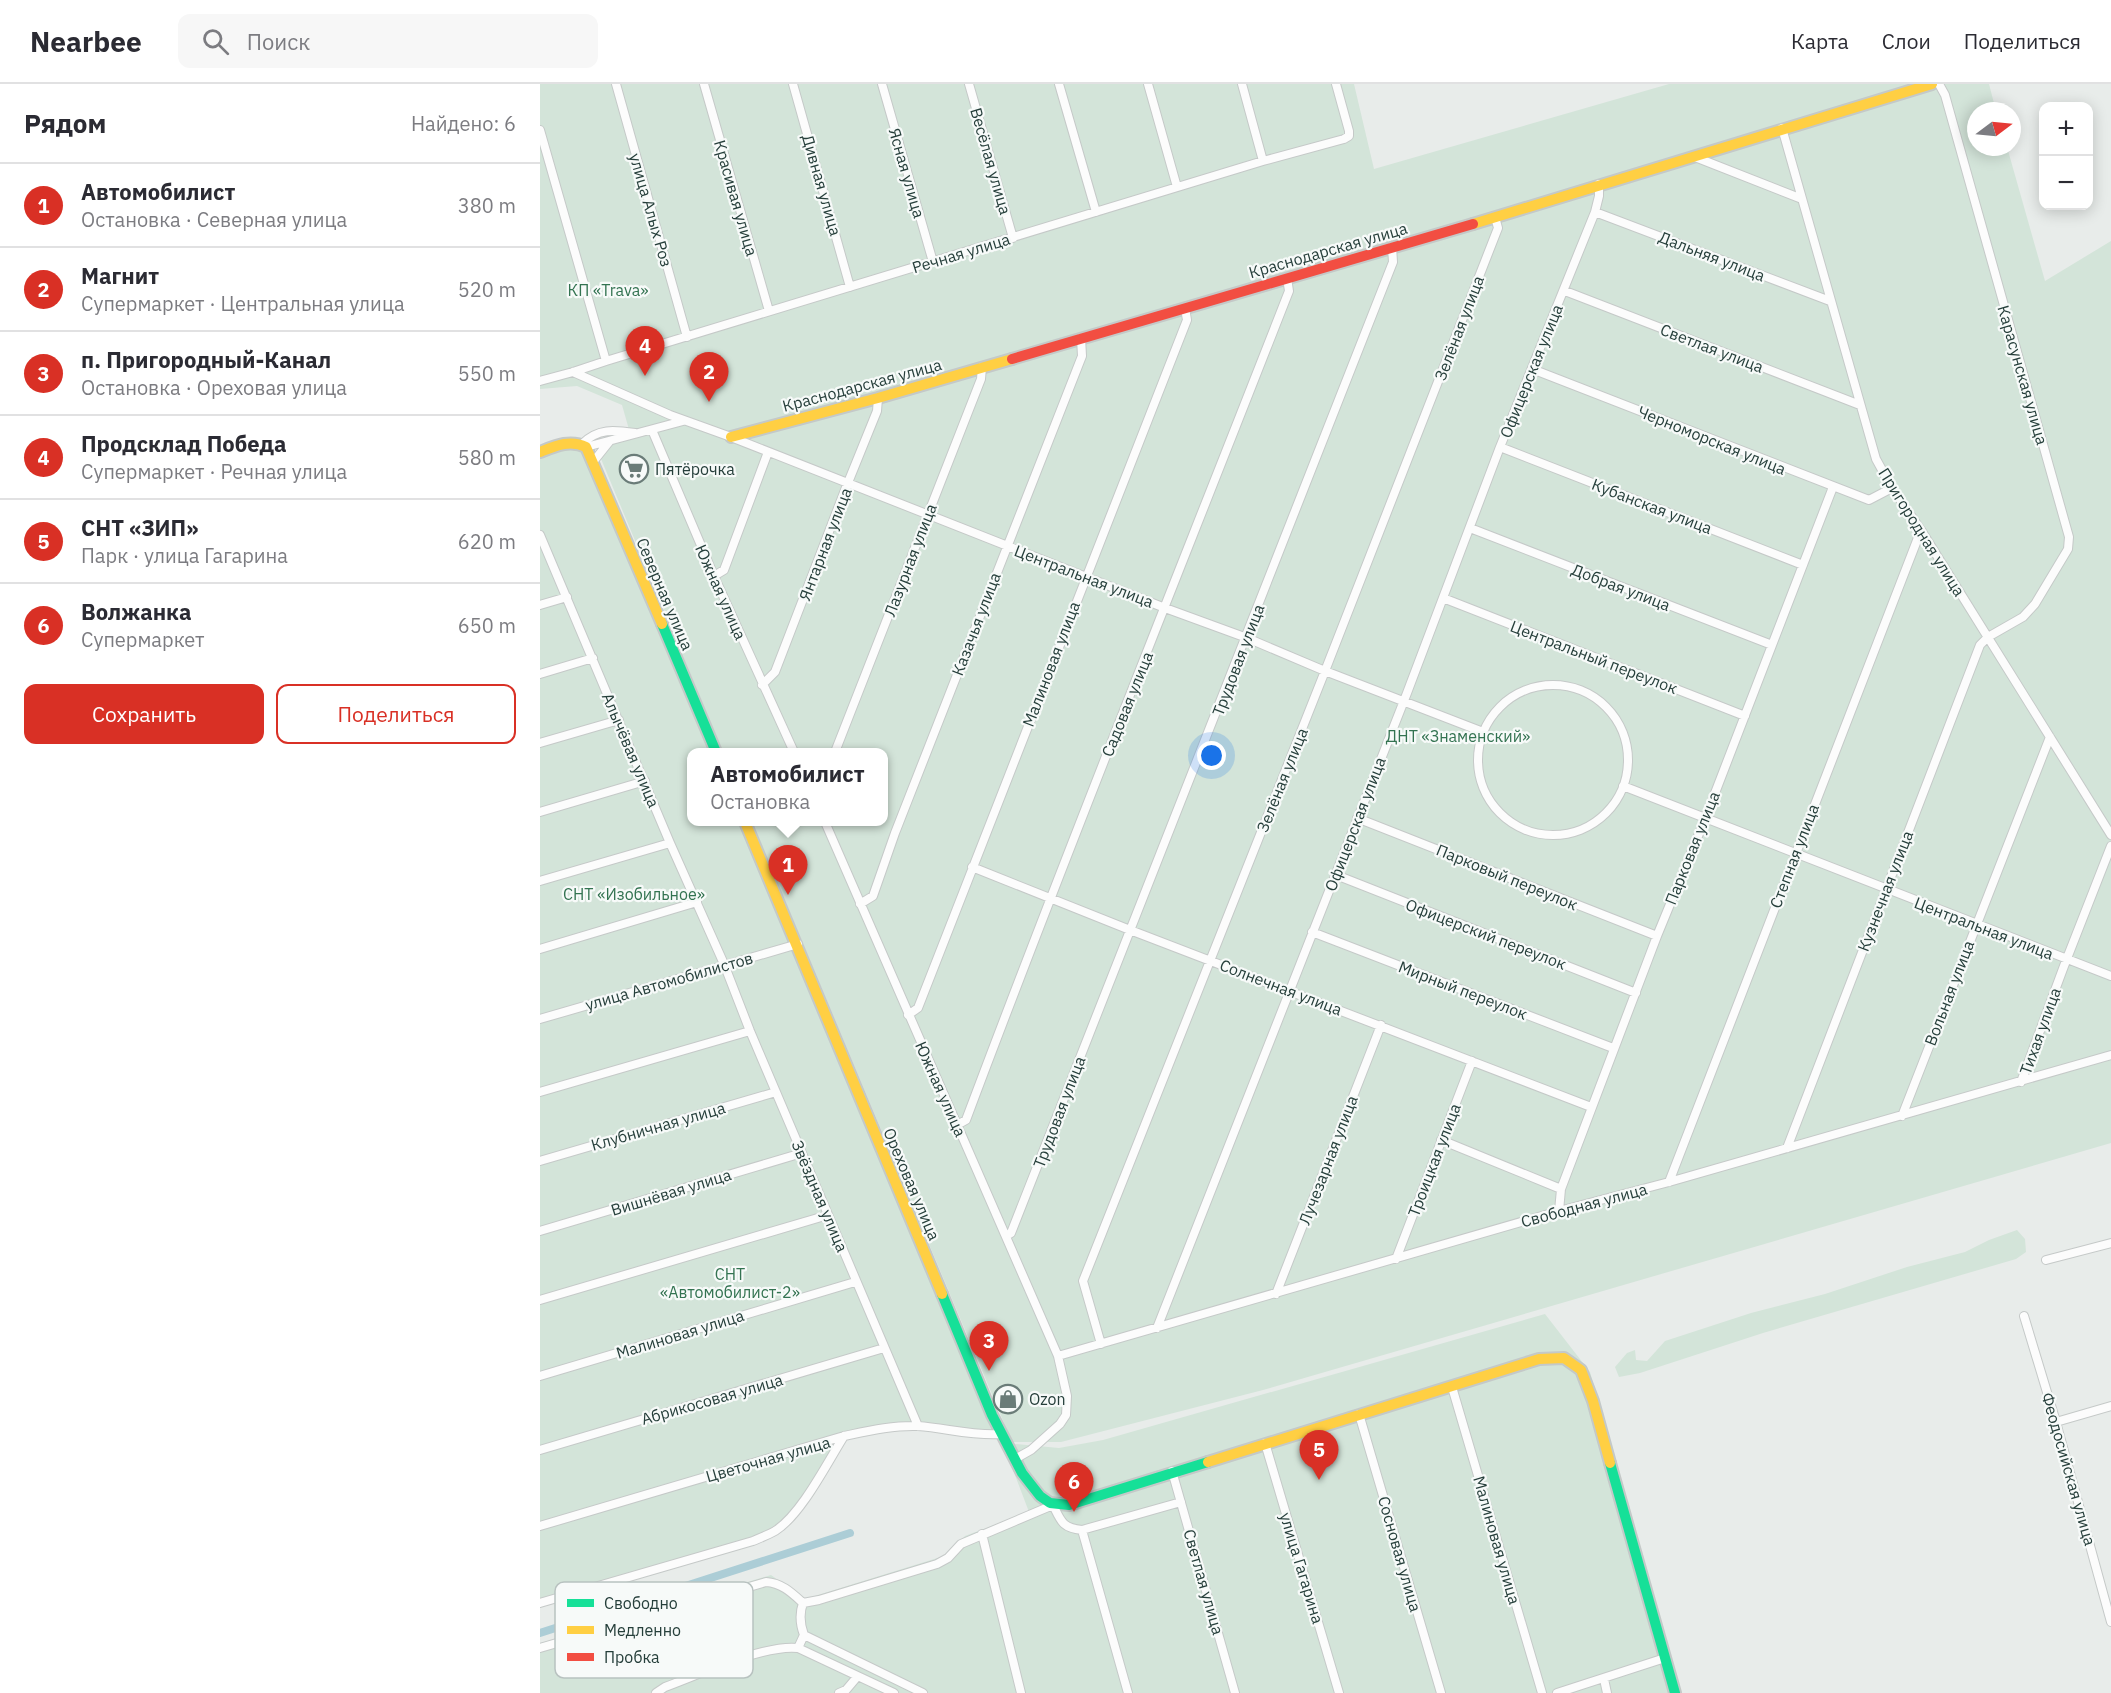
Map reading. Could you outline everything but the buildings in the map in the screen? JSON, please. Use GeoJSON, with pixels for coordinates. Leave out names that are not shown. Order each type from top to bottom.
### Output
{"type":"FeatureCollection","features":[{"type":"Feature","properties":{"kind":"street","name":"улица Алых Роз"},"geometry":{"type":"LineString","coordinates":[[616,84],[687,337]]}},
{"type":"Feature","properties":{"kind":"street","name":"Красивая улица"},"geometry":{"type":"LineString","coordinates":[[704,84],[769,311]]}},
{"type":"Feature","properties":{"kind":"street","name":"Дивная улица"},"geometry":{"type":"LineString","coordinates":[[793,84],[850,287]]}},
{"type":"Feature","properties":{"kind":"street","name":"Ясная улица"},"geometry":{"type":"LineString","coordinates":[[882,84],[933,262]]}},
{"type":"Feature","properties":{"kind":"street","name":"Весёлая улица"},"geometry":{"type":"LineString","coordinates":[[969,84],[1013,238]]}},
{"type":"Feature","properties":{"kind":"street"},"geometry":{"type":"LineString","coordinates":[[1059,84],[1096,212]]}},
{"type":"Feature","properties":{"kind":"street"},"geometry":{"type":"LineString","coordinates":[[1148,84],[1177,187]]}},
{"type":"Feature","properties":{"kind":"street"},"geometry":{"type":"LineString","coordinates":[[1242,84],[1263,161]]}},
{"type":"Feature","properties":{"kind":"street","name":"Речная улица"},"geometry":{"type":"LineString","coordinates":[[540,381],[1349,136],[1336,84]]}},
{"type":"Feature","properties":{"kind":"street","name":"Краснодарская улица"},"geometry":{"type":"LineString","coordinates":[[731,437],[878,398],[1495,217],[1932,84]]}},
{"type":"Feature","properties":{"kind":"street","name":"Карасунская улица"},"geometry":{"type":"LineString","coordinates":[[1939,84],[1945,95],[2069,537],[2068,549],[2035,604],[2023,616],[1988,637]]}},
{"type":"Feature","properties":{"kind":"street","name":"Пригородная улица"},"geometry":{"type":"LineString","coordinates":[[1782,128],[1876,459],[1892,488],[1921,530],[2111,835]]}},
{"type":"Feature","properties":{"kind":"street"},"geometry":{"type":"LineString","coordinates":[[540,130],[606,361]]}},
{"type":"Feature","properties":{"kind":"street"},"geometry":{"type":"LineString","coordinates":[[1693,156],[1802,199]]}},
{"type":"Feature","properties":{"kind":"street","name":"Офицерская улица"},"geometry":{"type":"LineString","coordinates":[[1156,1328],[1336,875],[1500,447],[1595,212],[1599,184]]}},
{"type":"Feature","properties":{"kind":"street","name":"Дальняя улица"},"geometry":{"type":"LineString","coordinates":[[1595,212],[1830,301]]}},
{"type":"Feature","properties":{"kind":"street","name":"Зелёная улица"},"geometry":{"type":"LineString","coordinates":[[1101,1344],[1083,1281],[1494,239],[1498,228],[1495,217]]}},
{"type":"Feature","properties":{"kind":"street","name":"Трудовая улица"},"geometry":{"type":"LineString","coordinates":[[1006,1236],[1011,1233],[1247,638],[1393,262],[1392,247]]}},
{"type":"Feature","properties":{"kind":"street","name":"Садовая улица"},"geometry":{"type":"LineString","coordinates":[[957,1125],[966,1120],[1049,898],[1289,291],[1287,278]]}},
{"type":"Feature","properties":{"kind":"street","name":"Светлая улица"},"geometry":{"type":"LineString","coordinates":[[1564,291],[1860,405]]}},
{"type":"Feature","properties":{"kind":"street","name":"Малиновая улица"},"geometry":{"type":"LineString","coordinates":[[908,1015],[918,1008],[1187,320],[1185,308]]}},
{"type":"Feature","properties":{"kind":"street","name":"Казачья улица"},"geometry":{"type":"LineString","coordinates":[[860,904],[873,896],[895,833],[1082,356],[1081,338]]}},
{"type":"Feature","properties":{"kind":"street","name":"Лазурная улица"},"geometry":{"type":"LineString","coordinates":[[836,748],[981,379],[982,367]]}},
{"type":"Feature","properties":{"kind":"street","name":"Черноморская улица"},"geometry":{"type":"LineString","coordinates":[[1532,369],[1869,500],[1892,488]]}},
{"type":"Feature","properties":{"kind":"street","name":"Центральная улица"},"geometry":{"type":"LineString","coordinates":[[573,372],[683,421],[731,437],[1483,732]]}},
{"type":"Feature","properties":{"kind":"street","name":"Янтарная улица"},"geometry":{"type":"LineString","coordinates":[[762,685],[775,672],[877,411],[878,398]]}},
{"type":"Feature","properties":{"kind":"street"},"geometry":{"type":"LineString","coordinates":[[540,452],[564,443],[576,442],[584,446],[611,441],[683,421]]}},
{"type":"Feature","properties":{"kind":"street"},"geometry":{"type":"LineString","coordinates":[[584,446],[596,433],[606,430],[640,433]]}},
{"type":"Feature","properties":{"kind":"street","name":"Южная улица"},"geometry":{"type":"LineString","coordinates":[[652,430],[714,576],[792,748]]}},
{"type":"Feature","properties":{"kind":"street"},"geometry":{"type":"LineString","coordinates":[[593,462],[611,441]]}},
{"type":"Feature","properties":{"kind":"street","name":"Северная улица"},"geometry":{"type":"LineString","coordinates":[[584,446],[593,462],[714,748]]}},
{"type":"Feature","properties":{"kind":"street","name":"Кубанская улица"},"geometry":{"type":"LineString","coordinates":[[1500,447],[1803,565]]}},
{"type":"Feature","properties":{"kind":"street"},"geometry":{"type":"LineString","coordinates":[[714,576],[724,570],[768,452]]}},
{"type":"Feature","properties":{"kind":"street","name":"Парковая улица"},"geometry":{"type":"LineString","coordinates":[[1559,1211],[1561,1189],[1613,1048],[1705,819],[1833,487]]}},
{"type":"Feature","properties":{"kind":"street","name":"Добрая улица"},"geometry":{"type":"LineString","coordinates":[[1470,528],[1772,645]]}},
{"type":"Feature","properties":{"kind":"street","name":"Степная улица"},"geometry":{"type":"LineString","coordinates":[[1669,1182],[1921,530]]}},
{"type":"Feature","properties":{"kind":"street","name":"Алычёвая улица"},"geometry":{"type":"LineString","coordinates":[[540,536],[670,843],[724,964]]}},
{"type":"Feature","properties":{"kind":"street"},"geometry":{"type":"LineString","coordinates":[[540,605],[567,597]]}},
{"type":"Feature","properties":{"kind":"street","name":"Центральный переулок"},"geometry":{"type":"LineString","coordinates":[[1443,598],[1744,716]]}},
{"type":"Feature","properties":{"kind":"street","name":"Кузнечная улица"},"geometry":{"type":"LineString","coordinates":[[1787,1148],[1980,645],[1988,637]]}},
{"type":"Feature","properties":{"kind":"street"},"geometry":{"type":"LineString","coordinates":[[540,674],[593,658]]}},
{"type":"Feature","properties":{"kind":"street"},"geometry":{"type":"LineString","coordinates":[[1544,686],[1568,686],[1590,695],[1608,710],[1622,730],[1627,754],[1623,786],[1608,811],[1591,825],[1570,833],[1548,835],[1526,830],[1507,820],[1491,803],[1481,784],[1478,762],[1483,732],[1501,706],[1520,692],[1544,686]]}},
{"type":"Feature","properties":{"kind":"street"},"geometry":{"type":"LineString","coordinates":[[540,743],[619,720]]}},
{"type":"Feature","properties":{"kind":"street","name":"Вольная улица"},"geometry":{"type":"LineString","coordinates":[[1902,1116],[2050,737]]}},
{"type":"Feature","properties":{"kind":"street"},"geometry":{"type":"LineString","coordinates":[[540,812],[645,781]]}},
{"type":"Feature","properties":{"kind":"street","name":"Центральная улица"},"geometry":{"type":"LineString","coordinates":[[1623,786],[2111,976]]}},
{"type":"Feature","properties":{"kind":"street","name":"Парковый переулок"},"geometry":{"type":"LineString","coordinates":[[1357,818],[1657,936]]}},
{"type":"Feature","properties":{"kind":"street"},"geometry":{"type":"LineString","coordinates":[[747,826],[798,944]]}},
{"type":"Feature","properties":{"kind":"street","name":"Южная улица"},"geometry":{"type":"LineString","coordinates":[[827,826],[1058,1356],[1067,1396],[1066,1415],[1060,1424],[1031,1450],[1015,1459]]}},
{"type":"Feature","properties":{"kind":"street"},"geometry":{"type":"LineString","coordinates":[[540,881],[670,843]]}},
{"type":"Feature","properties":{"kind":"street","name":"Тихая улица"},"geometry":{"type":"LineString","coordinates":[[2021,1082],[2111,846]]}},
{"type":"Feature","properties":{"kind":"street","name":"Солнечная улица"},"geometry":{"type":"LineString","coordinates":[[972,867],[1591,1107]]}},
{"type":"Feature","properties":{"kind":"street","name":"Офицерский переулок"},"geometry":{"type":"LineString","coordinates":[[1336,875],[1636,993]]}},
{"type":"Feature","properties":{"kind":"street"},"geometry":{"type":"LineString","coordinates":[[540,949],[697,902]]}},
{"type":"Feature","properties":{"kind":"street","name":"Мирный переулок"},"geometry":{"type":"LineString","coordinates":[[1312,932],[1613,1048]]}},
{"type":"Feature","properties":{"kind":"street","name":"улица Автомобилистов"},"geometry":{"type":"LineString","coordinates":[[540,1019],[798,944]]}},
{"type":"Feature","properties":{"kind":"street","name":"Ореховая улица"},"geometry":{"type":"LineString","coordinates":[[798,944],[1001,1434],[1038,1495],[1053,1505]]}},
{"type":"Feature","properties":{"kind":"street","name":"Звёздная улица"},"geometry":{"type":"LineString","coordinates":[[724,964],[855,1282],[918,1426]]}},
{"type":"Feature","properties":{"kind":"street","name":"Лучезарная улица"},"geometry":{"type":"LineString","coordinates":[[1276,1294],[1381,1025]]}},
{"type":"Feature","properties":{"kind":"street"},"geometry":{"type":"LineString","coordinates":[[540,1092],[750,1030]]}},
{"type":"Feature","properties":{"kind":"street","name":"Свободная улица"},"geometry":{"type":"LineString","coordinates":[[1058,1356],[2111,1055]]}},
{"type":"Feature","properties":{"kind":"street","name":"Троицкая улица"},"geometry":{"type":"LineString","coordinates":[[1396,1259],[1472,1061]]}},
{"type":"Feature","properties":{"kind":"street","name":"Клубничная улица"},"geometry":{"type":"LineString","coordinates":[[540,1161],[777,1092]]}},
{"type":"Feature","properties":{"kind":"street"},"geometry":{"type":"LineString","coordinates":[[1441,1140],[1561,1189]]}},
{"type":"Feature","properties":{"kind":"street","name":"Вишнёвая улица"},"geometry":{"type":"LineString","coordinates":[[540,1231],[802,1153]]}},
{"type":"Feature","properties":{"kind":"street"},"geometry":{"type":"LineString","coordinates":[[540,1300],[828,1215]]}},
{"type":"Feature","properties":{"kind":"street"},"geometry":{"type":"LineString","coordinates":[[2046,1260],[2111,1243]]}},
{"type":"Feature","properties":{"kind":"street","name":"Малиновая улица"},"geometry":{"type":"LineString","coordinates":[[540,1376],[855,1282]]}},
{"type":"Feature","properties":{"kind":"street","name":"Феодосийская улица"},"geometry":{"type":"LineString","coordinates":[[2024,1316],[2111,1622]]}},
{"type":"Feature","properties":{"kind":"street","name":"Абрикосовая улица"},"geometry":{"type":"LineString","coordinates":[[540,1450],[884,1348]]}},
{"type":"Feature","properties":{"kind":"street"},"geometry":{"type":"LineString","coordinates":[[803,1603],[937,1564],[948,1558],[961,1544],[1053,1505],[1069,1504],[1539,1359],[1564,1359],[1581,1370],[1593,1401],[1675,1693]]}},
{"type":"Feature","properties":{"kind":"street","name":"Малиновая улица"},"geometry":{"type":"LineString","coordinates":[[1452,1387],[1542,1693]]}},
{"type":"Feature","properties":{"kind":"street"},"geometry":{"type":"LineString","coordinates":[[2056,1422],[2111,1406]]}},
{"type":"Feature","properties":{"kind":"street","name":"Сосновая улица"},"geometry":{"type":"LineString","coordinates":[[1359,1414],[1441,1693]]}},
{"type":"Feature","properties":{"kind":"street","name":"Цветочная улица"},"geometry":{"type":"LineString","coordinates":[[540,1526],[844,1436],[874,1430],[918,1426],[984,1435],[1001,1434]]}},
{"type":"Feature","properties":{"kind":"street"},"geometry":{"type":"LineString","coordinates":[[612,1582],[753,1541],[775,1532],[803,1501],[844,1436]]}},
{"type":"Feature","properties":{"kind":"street","name":"улица Гагарина"},"geometry":{"type":"LineString","coordinates":[[1265,1443],[1339,1693]]}},
{"type":"Feature","properties":{"kind":"street","name":"Светлая улица"},"geometry":{"type":"LineString","coordinates":[[1172,1471],[1235,1693]]}},
{"type":"Feature","properties":{"kind":"street"},"geometry":{"type":"LineString","coordinates":[[1053,1505],[1063,1525],[1082,1530],[1181,1502]]}},
{"type":"Feature","properties":{"kind":"street"},"geometry":{"type":"LineString","coordinates":[[1082,1530],[1128,1693]]}},
{"type":"Feature","properties":{"kind":"street"},"geometry":{"type":"LineString","coordinates":[[982,1534],[1021,1693]]}},
{"type":"Feature","properties":{"kind":"street"},"geometry":{"type":"LineString","coordinates":[[753,1586],[775,1582],[803,1603]]}},
{"type":"Feature","properties":{"kind":"street"},"geometry":{"type":"LineString","coordinates":[[540,1603],[555,1599]]}},
{"type":"Feature","properties":{"kind":"street"},"geometry":{"type":"LineString","coordinates":[[803,1603],[800,1611],[804,1635],[923,1693]]}},
{"type":"Feature","properties":{"kind":"street"},"geometry":{"type":"LineString","coordinates":[[798,1648],[804,1635]]}},
{"type":"Feature","properties":{"kind":"street"},"geometry":{"type":"LineString","coordinates":[[540,1648],[555,1644]]}},
{"type":"Feature","properties":{"kind":"street"},"geometry":{"type":"LineString","coordinates":[[753,1655],[785,1646],[798,1648],[894,1693]]}},
{"type":"Feature","properties":{"kind":"street"},"geometry":{"type":"LineString","coordinates":[[1557,1693],[1604,1680],[1665,1658]]}},
{"type":"Feature","properties":{"kind":"street"},"geometry":{"type":"LineString","coordinates":[[839,1693],[846,1690],[857,1677]]}},
{"type":"Feature","properties":{"kind":"street"},"geometry":{"type":"LineString","coordinates":[[656,1693],[689,1678]]}},
{"type":"Feature","properties":{"kind":"street"},"geometry":{"type":"LineString","coordinates":[[1604,1680],[1608,1693]]}},
{"type":"Feature","properties":{"kind":"green space","name":"ДНТ «Знаменский»"},"geometry":{"type":"Polygon","coordinates":[[[540,84],[1354,84],[1374,169],[1669,84],[1989,84],[1994,102],[1967,102],[1967,156],[2010,156],[2045,281],[2111,241],[2111,1143],[1263,1390],[1061,1442],[1012,1442],[754,826],[888,826],[888,748],[721,748],[594,442],[630,433],[622,405],[577,386],[540,389],[540,84]]]}},
{"type":"Feature","properties":{"kind":"green space","name":"СНТ «Автомобилист-2»"},"geometry":{"type":"Polygon","coordinates":[[[582,444],[714,748],[687,748],[687,826],[747,826],[1001,1434],[918,1426],[845,1436],[803,1501],[775,1531],[609,1582],[555,1582],[555,1598],[540,1603],[540,452],[582,444]]]}},
{"type":"Feature","properties":{"kind":"green space"},"geometry":{"type":"Polygon","coordinates":[[[2017,1230],[2025,1239],[2026,1252],[2016,1259],[1763,1333],[1640,1373],[1619,1377],[1615,1367],[1627,1353],[1635,1350],[1636,1360],[1647,1361],[1665,1341],[1751,1313],[1825,1294],[1907,1267],[1965,1252],[2017,1230]]]}},
{"type":"Feature","properties":{"kind":"green space"},"geometry":{"type":"Polygon","coordinates":[[[1545,1314],[1590,1372],[1681,1693],[540,1693],[540,1644],[555,1640],[555,1678],[753,1678],[753,1582],[748,1582],[771,1575],[805,1599],[944,1556],[965,1536],[1029,1512],[1004,1446],[1015,1444],[1059,1448],[1103,1440],[1545,1314]]]}},
{"type":"Feature","properties":{"kind":"waterway"},"geometry":{"type":"LineString","coordinates":[[698,1582],[850,1533]]}},
{"type":"Feature","properties":{"kind":"waterway"},"geometry":{"type":"LineString","coordinates":[[540,1633],[555,1628]]}},
{"type":"Feature","properties":{"kind":"traffic: fast"},"geometry":{"type":"LineString","coordinates":[[662,624],[714,748]]}},
{"type":"Feature","properties":{"kind":"traffic: fast"},"geometry":{"type":"LineString","coordinates":[[942,1294],[992,1415],[1022,1473],[1040,1496],[1050,1503],[1069,1505],[1208,1462]]}},
{"type":"Feature","properties":{"kind":"traffic: fast"},"geometry":{"type":"LineString","coordinates":[[1610,1463],[1675,1693]]}},
{"type":"Feature","properties":{"kind":"traffic: slow"},"geometry":{"type":"LineString","coordinates":[[1473,224],[1932,84]]}},
{"type":"Feature","properties":{"kind":"traffic: slow"},"geometry":{"type":"LineString","coordinates":[[731,437],[1012,359]]}},
{"type":"Feature","properties":{"kind":"traffic: slow"},"geometry":{"type":"LineString","coordinates":[[540,452],[568,443],[586,447],[662,624]]}},
{"type":"Feature","properties":{"kind":"traffic: slow"},"geometry":{"type":"LineString","coordinates":[[747,826],[942,1294]]}},
{"type":"Feature","properties":{"kind":"traffic: slow"},"geometry":{"type":"LineString","coordinates":[[1208,1462],[1539,1359],[1564,1358],[1581,1370],[1593,1401],[1610,1463]]}},
{"type":"Feature","properties":{"kind":"traffic: jam"},"geometry":{"type":"LineString","coordinates":[[1012,359],[1473,224]]}},
{"type":"Feature","properties":{"kind":"place","name":"Продсклад Победа"},"geometry":{"type":"Point","coordinates":[645,376]}},
{"type":"Feature","properties":{"kind":"place","name":"Магнит"},"geometry":{"type":"Point","coordinates":[709,402]}},
{"type":"Feature","properties":{"kind":"place","name":"Пятёрочка"},"geometry":{"type":"Point","coordinates":[634,469]}},
{"type":"Feature","properties":{"kind":"place","name":"Автомобилист"},"geometry":{"type":"Point","coordinates":[788,895]}},
{"type":"Feature","properties":{"kind":"place","name":"п. Пригородный-Канал"},"geometry":{"type":"Point","coordinates":[989,1371]}},
{"type":"Feature","properties":{"kind":"place","name":"Ozon"},"geometry":{"type":"Point","coordinates":[1008,1399]}},
{"type":"Feature","properties":{"kind":"place","name":"СНТ «ЗИП»"},"geometry":{"type":"Point","coordinates":[1319,1480]}},
{"type":"Feature","properties":{"kind":"place","name":"Волжанка"},"geometry":{"type":"Point","coordinates":[1074,1512]}},
{"type":"Feature","properties":{"kind":"park label","name":"КП «Trava»"},"geometry":{"type":"Point","coordinates":[608,290]}},
{"type":"Feature","properties":{"kind":"park label","name":"СНТ «Изобильное»"},"geometry":{"type":"Point","coordinates":[634,894]}}]}
